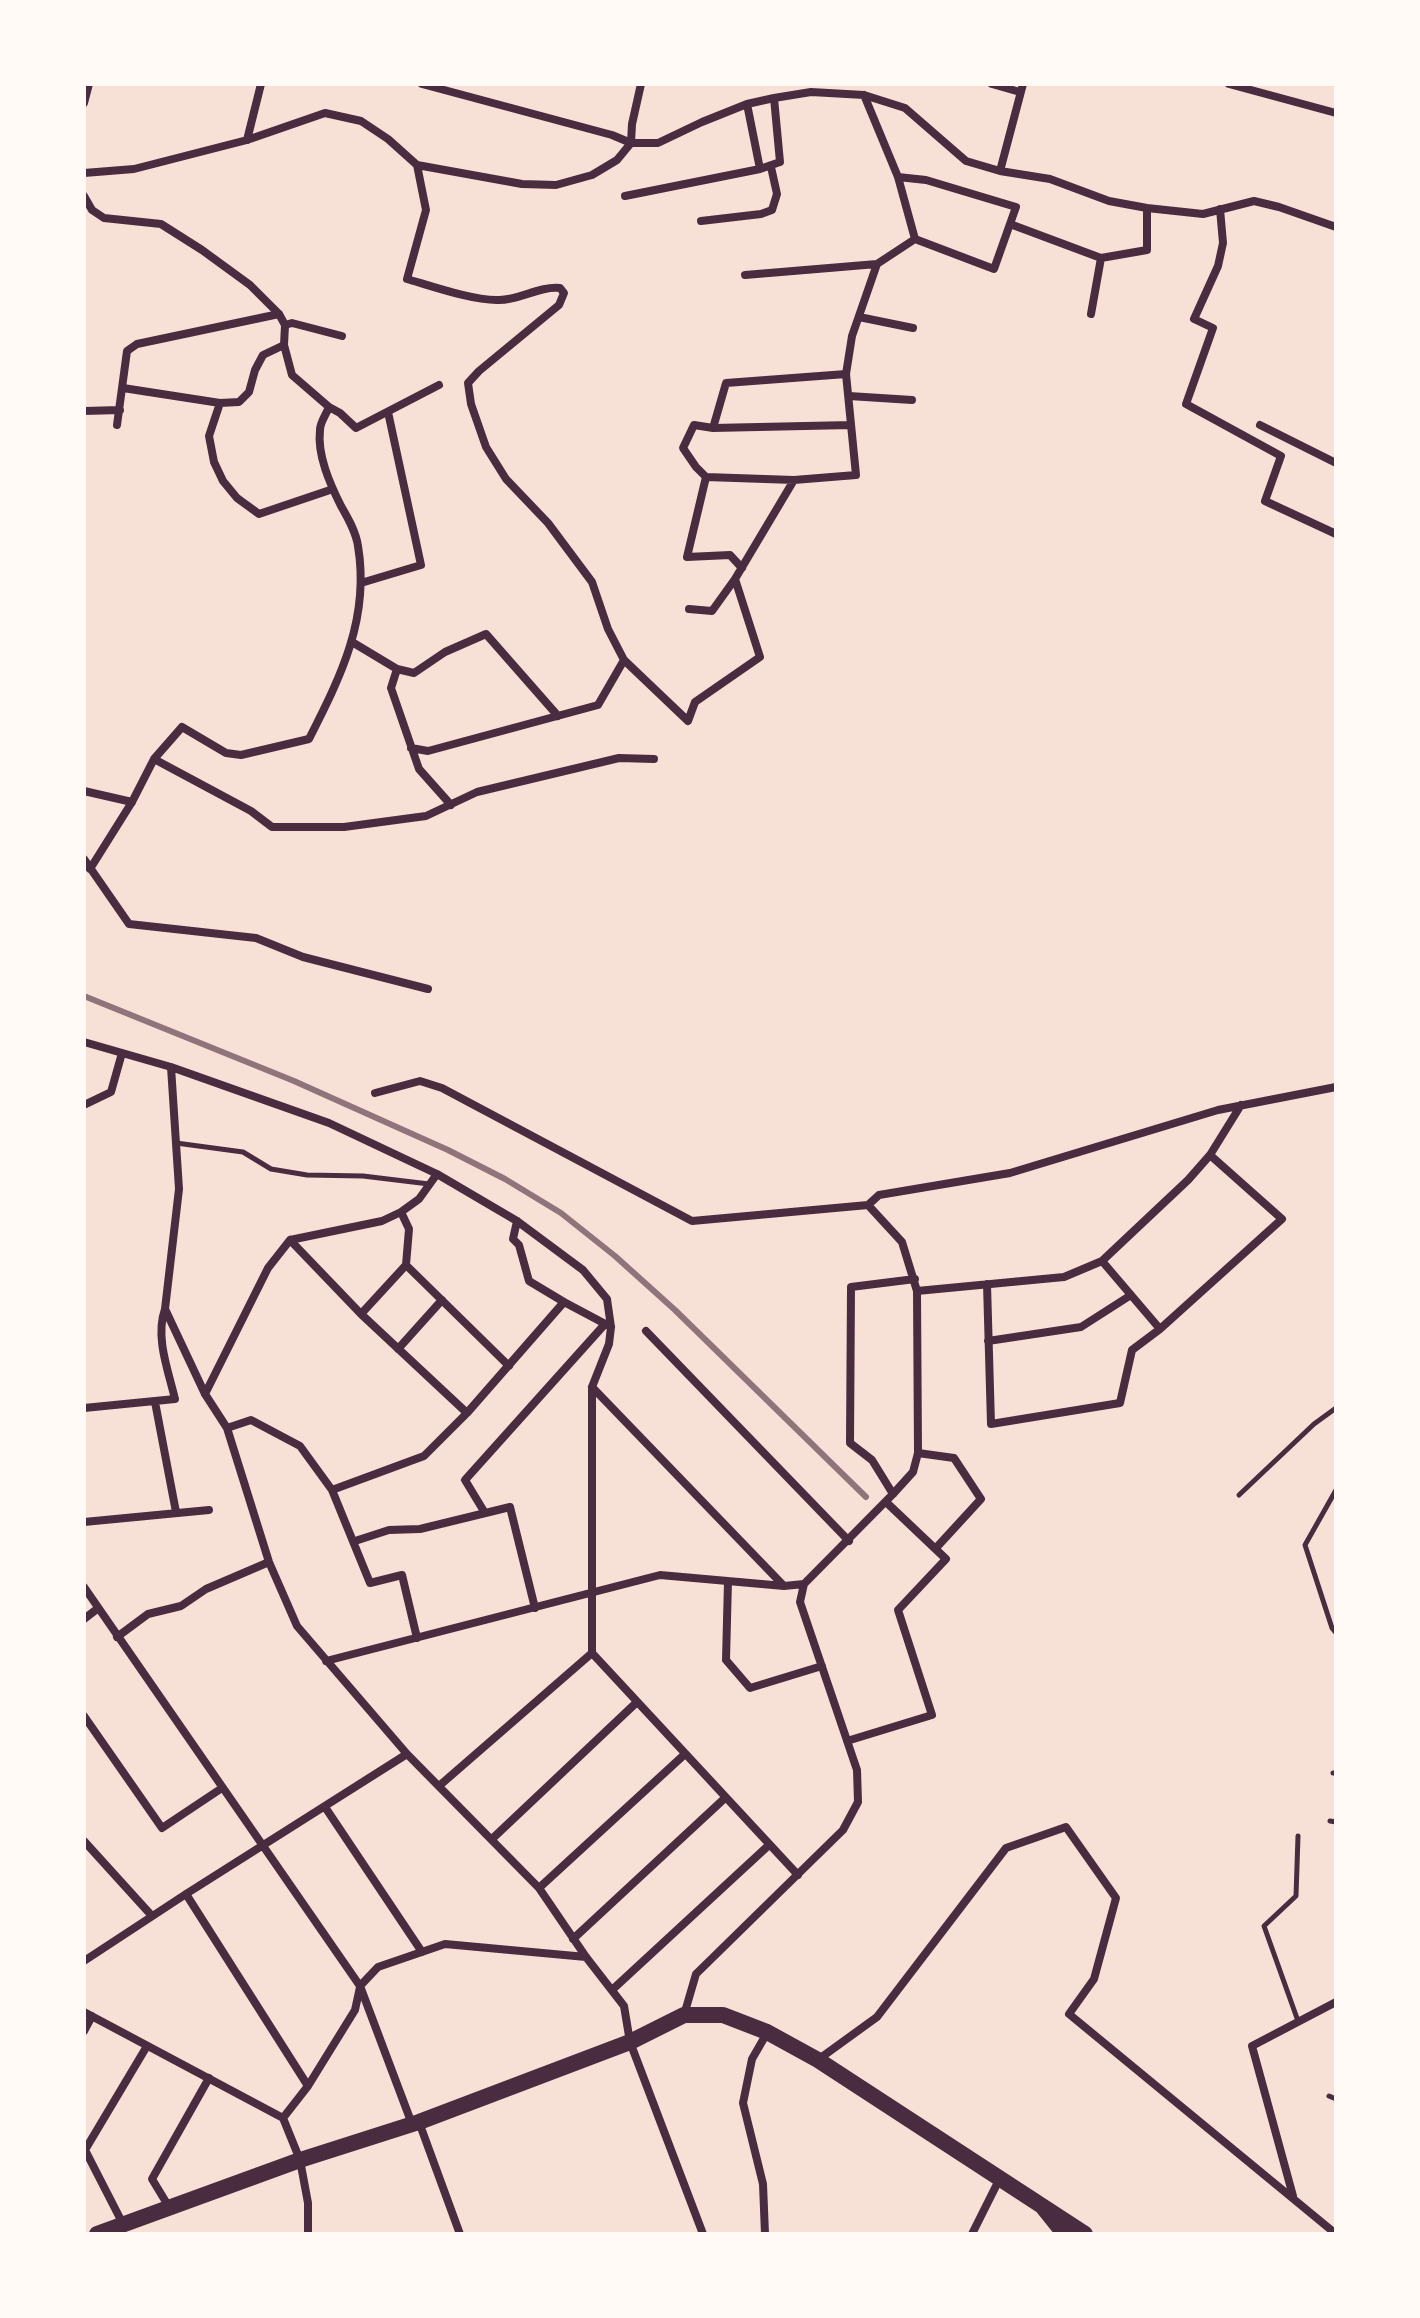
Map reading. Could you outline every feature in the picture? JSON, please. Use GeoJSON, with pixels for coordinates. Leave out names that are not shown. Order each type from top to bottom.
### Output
{"type":"FeatureCollection","features":[{"type":"Feature","properties":{"kind":"main road"},"geometry":{"type":"LineString","coordinates":[[97,2234],[130,2227],[169,2208],[300,2160],[416,2123],[630,2042],[684,2015],[723,2015],[767,2032],[818,2060],[1085,2234]]}},
{"type":"Feature","properties":{"kind":"street"},"geometry":{"type":"LineString","coordinates":[[247,140],[261,84]]}},
{"type":"Feature","properties":{"kind":"street"},"geometry":{"type":"LineString","coordinates":[[422,84],[612,135],[631,143],[658,143],[747,104],[774,98],[811,92],[864,95],[905,108],[966,161],[1000,171],[1050,179],[1109,201],[1147,208],[1203,214],[1254,201],[1336,227]]}},
{"type":"Feature","properties":{"kind":"street"},"geometry":{"type":"LineString","coordinates":[[84,173],[134,169],[247,140],[325,113],[361,121],[388,139],[417,165],[522,184],[556,185],[592,175],[617,160],[631,143],[641,84]]}},
{"type":"Feature","properties":{"kind":"street"},"geometry":{"type":"LineString","coordinates":[[992,84],[1022,88],[1000,171]]}},
{"type":"Feature","properties":{"kind":"street"},"geometry":{"type":"LineString","coordinates":[[1229,84],[1336,113]]}},
{"type":"Feature","properties":{"kind":"street"},"geometry":{"type":"LineString","coordinates":[[84,103],[87,89]]}},
{"type":"Feature","properties":{"kind":"street"},"geometry":{"type":"LineString","coordinates":[[864,95],[898,177],[915,239]]}},
{"type":"Feature","properties":{"kind":"street"},"geometry":{"type":"LineString","coordinates":[[625,196],[771,167],[780,162],[774,98]]}},
{"type":"Feature","properties":{"kind":"street"},"geometry":{"type":"LineString","coordinates":[[747,104],[760,169]]}},
{"type":"Feature","properties":{"kind":"street"},"geometry":{"type":"LineString","coordinates":[[417,165],[426,210],[407,279],[496,301],[521,298],[550,287],[560,288],[564,293],[559,305],[468,383],[471,404],[486,447],[506,479],[548,523],[592,582],[608,629],[624,660],[688,721],[695,702],[760,657],[735,579]]}},
{"type":"Feature","properties":{"kind":"street"},"geometry":{"type":"LineString","coordinates":[[701,221],[772,210],[777,194],[771,167]]}},
{"type":"Feature","properties":{"kind":"street"},"geometry":{"type":"LineString","coordinates":[[898,177],[926,180],[1016,207],[994,269],[915,239]]}},
{"type":"Feature","properties":{"kind":"street"},"geometry":{"type":"LineString","coordinates":[[84,196],[92,210],[104,218],[161,224],[250,285],[279,314],[285,325],[284,345],[292,375],[356,428],[439,385]]}},
{"type":"Feature","properties":{"kind":"street"},"geometry":{"type":"LineString","coordinates":[[1010,224],[1101,258],[1147,250],[1147,208]]}},
{"type":"Feature","properties":{"kind":"street"},"geometry":{"type":"LineString","coordinates":[[1220,209],[1223,243],[1218,266],[1194,319],[1213,328],[1186,404],[1281,456],[1265,501],[1336,534]]}},
{"type":"Feature","properties":{"kind":"street"},"geometry":{"type":"LineString","coordinates":[[745,275],[877,264],[915,239]]}},
{"type":"Feature","properties":{"kind":"street"},"geometry":{"type":"LineString","coordinates":[[1091,314],[1101,258]]}},
{"type":"Feature","properties":{"kind":"street"},"geometry":{"type":"LineString","coordinates":[[851,425],[713,428],[694,425],[683,448],[706,477],[794,480],[856,475],[846,374],[852,336],[877,264]]}},
{"type":"Feature","properties":{"kind":"street"},"geometry":{"type":"LineString","coordinates":[[117,425],[127,351],[137,344],[279,314]]}},
{"type":"Feature","properties":{"kind":"street"},"geometry":{"type":"LineString","coordinates":[[859,317],[913,328]]}},
{"type":"Feature","properties":{"kind":"street"},"geometry":{"type":"LineString","coordinates":[[285,325],[292,323],[342,336]]}},
{"type":"Feature","properties":{"kind":"street"},"geometry":{"type":"LineString","coordinates":[[123,388],[220,403],[239,402],[249,392],[263,355],[284,345]]}},
{"type":"Feature","properties":{"kind":"street"},"geometry":{"type":"LineString","coordinates":[[713,428],[726,383],[846,374]]}},
{"type":"Feature","properties":{"kind":"street"},"geometry":{"type":"LineString","coordinates":[[849,396],[912,400]]}},
{"type":"Feature","properties":{"kind":"street"},"geometry":{"type":"LineString","coordinates":[[220,403],[209,436],[214,462],[223,481],[237,498],[259,514],[333,489]]}},
{"type":"Feature","properties":{"kind":"street"},"geometry":{"type":"LineString","coordinates":[[90,869],[132,802],[154,759],[182,727],[226,753],[241,755],[309,739],[337,682],[352,642],[361,583],[358,543],[333,489],[320,448],[319,427],[329,407]]}},
{"type":"Feature","properties":{"kind":"street"},"geometry":{"type":"LineString","coordinates":[[84,411],[120,410]]}},
{"type":"Feature","properties":{"kind":"street"},"geometry":{"type":"LineString","coordinates":[[361,583],[421,565],[388,412]]}},
{"type":"Feature","properties":{"kind":"street"},"geometry":{"type":"LineString","coordinates":[[1260,425],[1336,463]]}},
{"type":"Feature","properties":{"kind":"street"},"geometry":{"type":"LineString","coordinates":[[706,477],[687,557],[730,555],[742,568]]}},
{"type":"Feature","properties":{"kind":"street"},"geometry":{"type":"LineString","coordinates":[[689,609],[712,611],[742,568],[794,480]]}},
{"type":"Feature","properties":{"kind":"street"},"geometry":{"type":"LineString","coordinates":[[352,642],[397,669],[414,673],[445,652],[486,634],[558,716]]}},
{"type":"Feature","properties":{"kind":"street"},"geometry":{"type":"LineString","coordinates":[[411,748],[428,751],[598,705],[624,660]]}},
{"type":"Feature","properties":{"kind":"street"},"geometry":{"type":"LineString","coordinates":[[397,669],[391,688],[419,769],[451,805]]}},
{"type":"Feature","properties":{"kind":"street"},"geometry":{"type":"LineString","coordinates":[[154,759],[251,811],[272,827],[344,827],[426,816],[477,792],[619,758],[654,759]]}},
{"type":"Feature","properties":{"kind":"street"},"geometry":{"type":"LineString","coordinates":[[84,791],[132,802]]}},
{"type":"Feature","properties":{"kind":"street"},"geometry":{"type":"LineString","coordinates":[[84,859],[129,924],[256,938],[303,957],[428,989]]}},
{"type":"Feature","properties":{"kind":"street"},"geometry":{"type":"LineString","coordinates":[[84,1042],[171,1067],[329,1123],[437,1174],[517,1221],[583,1270],[607,1299],[609,1344],[592,1387],[592,1653],[798,1875]]}},
{"type":"Feature","properties":{"kind":"street"},"geometry":{"type":"LineString","coordinates":[[84,1105],[111,1092],[122,1053]]}},
{"type":"Feature","properties":{"kind":"street"},"geometry":{"type":"LineString","coordinates":[[84,1408],[175,1399],[160,1323],[165,1309],[179,1189],[171,1067]]}},
{"type":"Feature","properties":{"kind":"street"},"geometry":{"type":"LineString","coordinates":[[375,1093],[420,1081],[442,1088],[692,1221],[868,1205],[879,1195],[1010,1173],[1241,1105],[1336,1087]]}},
{"type":"Feature","properties":{"kind":"street"},"geometry":{"type":"LineString","coordinates":[[917,1291],[1064,1277],[1102,1261],[1188,1180],[1210,1155],[1241,1105]]}},
{"type":"Feature","properties":{"kind":"street"},"geometry":{"type":"LineString","coordinates":[[987,1284],[991,1424],[1120,1403],[1132,1350],[1160,1329],[1282,1219],[1210,1155]]}},
{"type":"Feature","properties":{"kind":"street"},"geometry":{"type":"LineString","coordinates":[[205,1394],[268,1268],[290,1240],[382,1221],[419,1199],[437,1174]]}},
{"type":"Feature","properties":{"kind":"street"},"geometry":{"type":"LineString","coordinates":[[684,2015],[696,1974],[843,1830],[858,1802],[857,1770],[800,1602],[804,1584],[913,1472],[918,1453],[915,1279],[902,1242],[868,1205]]}},
{"type":"Feature","properties":{"kind":"street"},"geometry":{"type":"LineString","coordinates":[[361,1314],[406,1265],[409,1229],[401,1212]]}},
{"type":"Feature","properties":{"kind":"street"},"geometry":{"type":"LineString","coordinates":[[517,1221],[513,1239],[519,1245],[529,1281],[608,1325]]}},
{"type":"Feature","properties":{"kind":"street"},"geometry":{"type":"LineString","coordinates":[[290,1240],[361,1314],[467,1413]]}},
{"type":"Feature","properties":{"kind":"street"},"geometry":{"type":"LineString","coordinates":[[1102,1261],[1160,1329]]}},
{"type":"Feature","properties":{"kind":"street"},"geometry":{"type":"LineString","coordinates":[[406,1265],[509,1366]]}},
{"type":"Feature","properties":{"kind":"street"},"geometry":{"type":"LineString","coordinates":[[893,1494],[872,1460],[850,1443],[851,1287],[915,1279]]}},
{"type":"Feature","properties":{"kind":"street"},"geometry":{"type":"LineString","coordinates":[[988,1341],[1081,1327],[1131,1295]]}},
{"type":"Feature","properties":{"kind":"street"},"geometry":{"type":"LineString","coordinates":[[398,1349],[442,1300]]}},
{"type":"Feature","properties":{"kind":"street"},"geometry":{"type":"LineString","coordinates":[[332,1490],[424,1456],[467,1413],[564,1302]]}},
{"type":"Feature","properties":{"kind":"street"},"geometry":{"type":"LineString","coordinates":[[165,1309],[205,1394],[227,1428],[269,1562],[297,1626],[407,1754],[539,1888],[624,2006],[630,2042],[703,2234]]}},
{"type":"Feature","properties":{"kind":"street"},"geometry":{"type":"LineString","coordinates":[[485,1513],[465,1480],[608,1325]]}},
{"type":"Feature","properties":{"kind":"street"},"geometry":{"type":"LineString","coordinates":[[646,1331],[849,1541]]}},
{"type":"Feature","properties":{"kind":"street"},"geometry":{"type":"LineString","coordinates":[[592,1387],[784,1586]]}},
{"type":"Feature","properties":{"kind":"street"},"geometry":{"type":"LineString","coordinates":[[155,1402],[176,1512]]}},
{"type":"Feature","properties":{"kind":"street"},"geometry":{"type":"LineString","coordinates":[[227,1428],[251,1420],[300,1446],[332,1490],[370,1583],[402,1575],[417,1638]]}},
{"type":"Feature","properties":{"kind":"street"},"geometry":{"type":"LineString","coordinates":[[918,1453],[954,1458],[981,1499],[936,1548]]}},
{"type":"Feature","properties":{"kind":"street"},"geometry":{"type":"LineString","coordinates":[[847,1741],[932,1715],[898,1610],[946,1559],[886,1502]]}},
{"type":"Feature","properties":{"kind":"street"},"geometry":{"type":"LineString","coordinates":[[355,1541],[389,1530],[420,1529],[510,1507],[535,1608]]}},
{"type":"Feature","properties":{"kind":"street"},"geometry":{"type":"LineString","coordinates":[[84,1522],[209,1510]]}},
{"type":"Feature","properties":{"kind":"street"},"geometry":{"type":"LineString","coordinates":[[117,1637],[148,1614],[181,1606],[206,1589],[269,1562]]}},
{"type":"Feature","properties":{"kind":"street"},"geometry":{"type":"LineString","coordinates":[[326,1661],[660,1575],[784,1586],[804,1584]]}},
{"type":"Feature","properties":{"kind":"street"},"geometry":{"type":"LineString","coordinates":[[728,1581],[726,1660],[750,1688],[822,1666]]}},
{"type":"Feature","properties":{"kind":"street"},"geometry":{"type":"LineString","coordinates":[[84,1587],[360,1986],[460,2234]]}},
{"type":"Feature","properties":{"kind":"street"},"geometry":{"type":"LineString","coordinates":[[84,1619],[97,1609]]}},
{"type":"Feature","properties":{"kind":"street"},"geometry":{"type":"LineString","coordinates":[[439,1786],[592,1653]]}},
{"type":"Feature","properties":{"kind":"street"},"geometry":{"type":"LineString","coordinates":[[492,1839],[637,1702]]}},
{"type":"Feature","properties":{"kind":"street"},"geometry":{"type":"LineString","coordinates":[[84,1716],[162,1828],[222,1788]]}},
{"type":"Feature","properties":{"kind":"street"},"geometry":{"type":"LineString","coordinates":[[84,1961],[407,1754]]}},
{"type":"Feature","properties":{"kind":"street"},"geometry":{"type":"LineString","coordinates":[[539,1888],[685,1754]]}},
{"type":"Feature","properties":{"kind":"street"},"geometry":{"type":"LineString","coordinates":[[573,1939],[725,1798]]}},
{"type":"Feature","properties":{"kind":"street"},"geometry":{"type":"LineString","coordinates":[[325,1807],[422,1952]]}},
{"type":"Feature","properties":{"kind":"street"},"geometry":{"type":"LineString","coordinates":[[818,2060],[877,2017],[1006,1848],[1066,1827],[1116,1898],[1094,1979],[1069,2014],[1336,2234]]}},
{"type":"Feature","properties":{"kind":"street"},"geometry":{"type":"LineString","coordinates":[[84,1841],[152,1916]]}},
{"type":"Feature","properties":{"kind":"street"},"geometry":{"type":"LineString","coordinates":[[612,1990],[769,1845]]}},
{"type":"Feature","properties":{"kind":"street"},"geometry":{"type":"LineString","coordinates":[[186,1894],[308,2086]]}},
{"type":"Feature","properties":{"kind":"street"},"geometry":{"type":"LineString","coordinates":[[283,2118],[308,2086],[355,2010],[360,1986],[378,1967],[445,1944],[586,1957]]}},
{"type":"Feature","properties":{"kind":"street"},"geometry":{"type":"LineString","coordinates":[[1293,2197],[1252,2046],[1336,2002]]}},
{"type":"Feature","properties":{"kind":"street"},"geometry":{"type":"LineString","coordinates":[[84,2031],[88,2014],[283,2118],[300,2160],[308,2203],[308,2234]]}},
{"type":"Feature","properties":{"kind":"street"},"geometry":{"type":"LineString","coordinates":[[765,2234],[763,2184],[743,2103],[752,2059],[767,2032]]}},
{"type":"Feature","properties":{"kind":"street"},"geometry":{"type":"LineString","coordinates":[[130,2227],[84,2149],[147,2046]]}},
{"type":"Feature","properties":{"kind":"street"},"geometry":{"type":"LineString","coordinates":[[169,2208],[152,2179],[209,2078]]}},
{"type":"Feature","properties":{"kind":"street"},"geometry":{"type":"LineString","coordinates":[[972,2234],[999,2180]]}},
{"type":"Feature","properties":{"kind":"street"},"geometry":{"type":"LineString","coordinates":[[1039,2205],[1063,2234]]}},
{"type":"Feature","properties":{"kind":"lane"},"geometry":{"type":"LineString","coordinates":[[176,1143],[243,1152],[271,1169],[307,1175],[363,1176],[430,1185]]}},
{"type":"Feature","properties":{"kind":"lane"},"geometry":{"type":"LineString","coordinates":[[1239,1495],[1314,1424],[1336,1408]]}},
{"type":"Feature","properties":{"kind":"lane"},"geometry":{"type":"LineString","coordinates":[[1336,1490],[1305,1545],[1336,1633]]}},
{"type":"Feature","properties":{"kind":"lane"},"geometry":{"type":"LineString","coordinates":[[1298,1836],[1296,1896],[1264,1926],[1298,2021]]}},
{"type":"Feature","properties":{"kind":"railway"},"geometry":{"type":"LineString","coordinates":[[84,996],[294,1081],[448,1150],[505,1179],[561,1213],[675,1310],[866,1497]]}}]}
